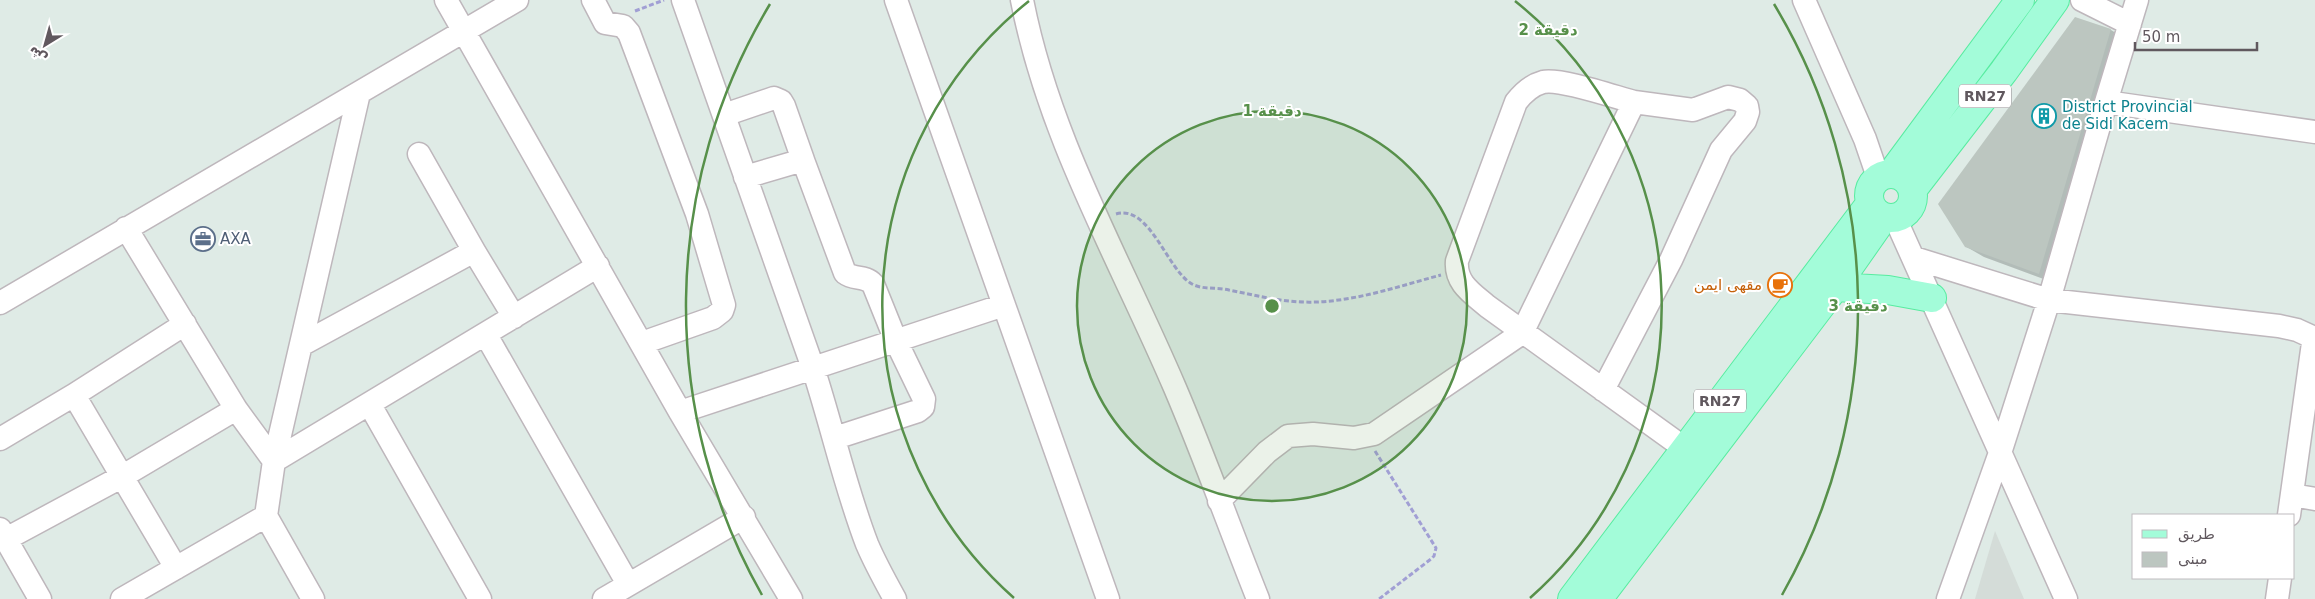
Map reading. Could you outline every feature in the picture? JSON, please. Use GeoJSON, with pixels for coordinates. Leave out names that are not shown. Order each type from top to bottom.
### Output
{"type":"FeatureCollection","features":[{"type":"Feature","properties":{"kind":"main road","name":"RN27"},"geometry":{"type":"LineString","coordinates":[[1894,180],[2020,0]]}},
{"type":"Feature","properties":{"kind":"main road","name":"RN27"},"geometry":{"type":"LineString","coordinates":[[1883,213],[1869,189],[1894,180],[2004,71],[2055,0]]}},
{"type":"Feature","properties":{"kind":"main road","name":"RN27"},"geometry":{"type":"LineString","coordinates":[[1598,599],[1693,455],[1883,213],[1908,211],[1912,204],[1894,180]]}},
{"type":"Feature","properties":{"kind":"main road","name":"RN27"},"geometry":{"type":"LineString","coordinates":[[1572,599],[1835,287],[1883,213]]}},
{"type":"Feature","properties":{"kind":"main road"},"geometry":{"type":"LineString","coordinates":[[1835,287],[1888,290],[1932,298]]}},
{"type":"Feature","properties":{"kind":"street"},"geometry":{"type":"LineString","coordinates":[[446,0],[680,412],[744,516],[791,599]]}},
{"type":"Feature","properties":{"kind":"street"},"geometry":{"type":"LineString","coordinates":[[0,303],[465,32],[516,0]]}},
{"type":"Feature","properties":{"kind":"street"},"geometry":{"type":"LineString","coordinates":[[593,0],[605,24],[619,25],[629,33],[696,214],[724,305],[722,311],[713,318],[642,344]]}},
{"type":"Feature","properties":{"kind":"street"},"geometry":{"type":"LineString","coordinates":[[683,0],[813,368],[854,508],[868,546],[895,599]]}},
{"type":"Feature","properties":{"kind":"street"},"geometry":{"type":"LineString","coordinates":[[896,0],[1108,599]]}},
{"type":"Feature","properties":{"kind":"street"},"geometry":{"type":"LineString","coordinates":[[1022,0],[1030,39],[1053,113],[1077,176],[1176,389],[1258,599]]}},
{"type":"Feature","properties":{"kind":"street"},"geometry":{"type":"LineString","coordinates":[[1804,0],[1865,139],[1894,180]]}},
{"type":"Feature","properties":{"kind":"street"},"geometry":{"type":"LineString","coordinates":[[2082,0],[2130,24]]}},
{"type":"Feature","properties":{"kind":"street"},"geometry":{"type":"LineString","coordinates":[[1948,599],[2001,450],[2049,300],[2106,102],[2138,0]]}},
{"type":"Feature","properties":{"kind":"street"},"geometry":{"type":"LineString","coordinates":[[1603,390],[1670,260],[1721,150],[1745,121],[1748,112],[1744,102],[1735,98],[1724,98],[1693,110],[1634,102],[1570,85],[1545,81],[1523,94],[1516,102],[1457,261],[1456,271],[1464,286],[1522,333],[1693,455]]}},
{"type":"Feature","properties":{"kind":"street"},"geometry":{"type":"LineString","coordinates":[[313,599],[266,516],[274,461],[359,93]]}},
{"type":"Feature","properties":{"kind":"street"},"geometry":{"type":"LineString","coordinates":[[724,115],[774,98],[778,99],[784,106],[845,273],[852,278],[865,278],[870,281],[924,399],[923,407],[918,412],[835,438]]}},
{"type":"Feature","properties":{"kind":"street"},"geometry":{"type":"LineString","coordinates":[[1219,501],[1267,452],[1288,436],[1296,434],[1354,438],[1381,430],[1522,333],[1634,102]]}},
{"type":"Feature","properties":{"kind":"street"},"geometry":{"type":"LineString","coordinates":[[2106,102],[2315,132]]}},
{"type":"Feature","properties":{"kind":"street"},"geometry":{"type":"LineString","coordinates":[[419,154],[514,317]]}},
{"type":"Feature","properties":{"kind":"street"},"geometry":{"type":"LineString","coordinates":[[745,176],[803,160]]}},
{"type":"Feature","properties":{"kind":"street"},"geometry":{"type":"LineString","coordinates":[[1883,213],[1914,258],[2066,599]]}},
{"type":"Feature","properties":{"kind":"street"},"geometry":{"type":"LineString","coordinates":[[126,228],[236,409],[274,461]]}},
{"type":"Feature","properties":{"kind":"street"},"geometry":{"type":"LineString","coordinates":[[300,345],[474,251]]}},
{"type":"Feature","properties":{"kind":"street"},"geometry":{"type":"LineString","coordinates":[[1914,258],[2049,300],[2279,326],[2298,330],[2310,336],[2313,343],[2291,505],[2315,498]]}},
{"type":"Feature","properties":{"kind":"street"},"geometry":{"type":"LineString","coordinates":[[274,461],[370,405],[598,266]]}},
{"type":"Feature","properties":{"kind":"street"},"geometry":{"type":"LineString","coordinates":[[680,412],[1004,305]]}},
{"type":"Feature","properties":{"kind":"street"},"geometry":{"type":"LineString","coordinates":[[0,439],[74,395],[185,324]]}},
{"type":"Feature","properties":{"kind":"street"},"geometry":{"type":"LineString","coordinates":[[486,335],[628,584]]}},
{"type":"Feature","properties":{"kind":"street"},"geometry":{"type":"LineString","coordinates":[[74,395],[176,568]]}},
{"type":"Feature","properties":{"kind":"street"},"geometry":{"type":"LineString","coordinates":[[370,405],[480,599]]}},
{"type":"Feature","properties":{"kind":"street"},"geometry":{"type":"LineString","coordinates":[[40,599],[3,534],[123,476],[236,409]]}},
{"type":"Feature","properties":{"kind":"street"},"geometry":{"type":"LineString","coordinates":[[122,599],[266,516]]}},
{"type":"Feature","properties":{"kind":"street"},"geometry":{"type":"LineString","coordinates":[[604,599],[744,516]]}},
{"type":"Feature","properties":{"kind":"street"},"geometry":{"type":"LineString","coordinates":[[2277,599],[2280,579]]}},
{"type":"Feature","properties":{"kind":"path"},"geometry":{"type":"LineString","coordinates":[[619,25],[632,12],[664,0]]}},
{"type":"Feature","properties":{"kind":"path"},"geometry":{"type":"LineString","coordinates":[[1098,221],[1125,212],[1139,218],[1192,284],[1288,301],[1335,301],[1456,271]]}},
{"type":"Feature","properties":{"kind":"path"},"geometry":{"type":"LineString","coordinates":[[1366,436],[1436,548],[1431,559],[1379,599]]}},
{"type":"Feature","properties":{"kind":"shaded area"},"geometry":{"type":"Polygon","coordinates":[[[1995,531],[2024,599],[1975,599],[1995,531]]]}},
{"type":"Feature","properties":{"kind":"building","name":"District Provincial de Sidi Kacem"},"geometry":{"type":"Polygon","coordinates":[[[2075,17],[2111,29],[2039,274],[1965,247],[1938,204],[2075,17]]]}},
{"type":"Feature","properties":{"kind":"place","name":"District Provincial de Sidi Kacem"},"geometry":{"type":"Point","coordinates":[2044,116]}},
{"type":"Feature","properties":{"kind":"place","name":"AXA"},"geometry":{"type":"Point","coordinates":[203,239]}},
{"type":"Feature","properties":{"kind":"place","name":"مقهى ايمن"},"geometry":{"type":"Point","coordinates":[1780,285]}}]}
